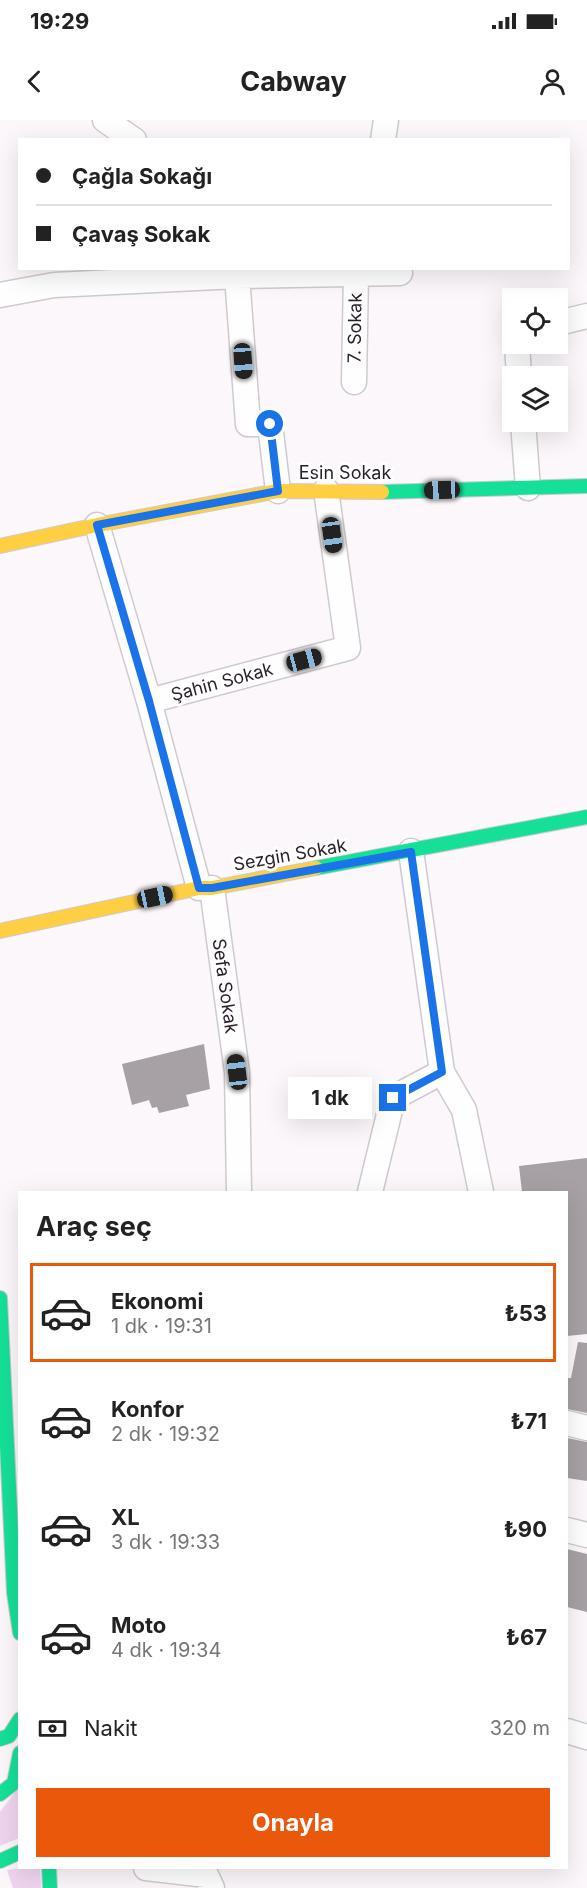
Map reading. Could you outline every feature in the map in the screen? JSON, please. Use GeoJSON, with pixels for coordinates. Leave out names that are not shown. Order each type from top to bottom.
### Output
{"type":"FeatureCollection","features":[{"type":"Feature","properties":{"kind":"street"},"geometry":{"type":"LineString","coordinates":[[105,120],[131,138]]}},
{"type":"Feature","properties":{"kind":"street"},"geometry":{"type":"LineString","coordinates":[[383,138],[386,120]]}},
{"type":"Feature","properties":{"kind":"street"},"geometry":{"type":"LineString","coordinates":[[0,295],[54,285],[237,276],[400,273]]}},
{"type":"Feature","properties":{"kind":"street","name":"7. Sokak"},"geometry":{"type":"LineString","coordinates":[[354,382],[356,274]]}},
{"type":"Feature","properties":{"kind":"street"},"geometry":{"type":"LineString","coordinates":[[237,276],[248,424],[270,424],[278,491]]}},
{"type":"Feature","properties":{"kind":"street"},"geometry":{"type":"LineString","coordinates":[[568,321],[587,316]]}},
{"type":"Feature","properties":{"kind":"street"},"geometry":{"type":"LineString","coordinates":[[524,432],[528,488]]}},
{"type":"Feature","properties":{"kind":"street","name":"Esin Sokak"},"geometry":{"type":"LineString","coordinates":[[0,546],[278,491],[326,489],[399,492],[587,486]]}},
{"type":"Feature","properties":{"kind":"street","name":"Şahin Sokak"},"geometry":{"type":"LineString","coordinates":[[149,701],[348,648],[326,489]]}},
{"type":"Feature","properties":{"kind":"street","name":"Sefa Sokak"},"geometry":{"type":"LineString","coordinates":[[97,525],[206,888],[237,1072],[239,1191]]}},
{"type":"Feature","properties":{"kind":"street","name":"Sezgin Sokak"},"geometry":{"type":"LineString","coordinates":[[0,931],[206,888],[411,852],[587,817]]}},
{"type":"Feature","properties":{"kind":"street"},"geometry":{"type":"LineString","coordinates":[[411,852],[442,1072],[464,1110],[481,1191]]}},
{"type":"Feature","properties":{"kind":"street"},"geometry":{"type":"LineString","coordinates":[[370,1191],[393,1098],[442,1072]]}},
{"type":"Feature","properties":{"kind":"street"},"geometry":{"type":"LineString","coordinates":[[0,1298],[11,1333],[17,1594]]}},
{"type":"Feature","properties":{"kind":"street"},"geometry":{"type":"LineString","coordinates":[[568,1423],[587,1428]]}},
{"type":"Feature","properties":{"kind":"street"},"geometry":{"type":"LineString","coordinates":[[568,1530],[587,1535]]}},
{"type":"Feature","properties":{"kind":"street"},"geometry":{"type":"LineString","coordinates":[[0,1739],[9,1736],[18,1722]]}},
{"type":"Feature","properties":{"kind":"street"},"geometry":{"type":"LineString","coordinates":[[568,1731],[587,1737]]}},
{"type":"Feature","properties":{"kind":"street"},"geometry":{"type":"LineString","coordinates":[[0,1794],[14,1782],[18,1763]]}},
{"type":"Feature","properties":{"kind":"street"},"geometry":{"type":"LineString","coordinates":[[0,1861],[18,1853]]}},
{"type":"Feature","properties":{"kind":"street"},"geometry":{"type":"LineString","coordinates":[[49,1869],[50,1888]]}},
{"type":"Feature","properties":{"kind":"street"},"geometry":{"type":"LineString","coordinates":[[153,1869],[210,1877]]}},
{"type":"Feature","properties":{"kind":"shaded area"},"geometry":{"type":"Polygon","coordinates":[[[18,1788],[18,1838],[0,1846],[0,1812],[18,1788]]]}},
{"type":"Feature","properties":{"kind":"shaded area"},"geometry":{"type":"Polygon","coordinates":[[[40,1869],[41,1888],[13,1888],[7,1870],[40,1869]]]}},
{"type":"Feature","properties":{"kind":"building"},"geometry":{"type":"Polygon","coordinates":[[[204,1044],[210,1089],[186,1095],[189,1106],[159,1113],[157,1107],[152,1108],[149,1100],[132,1105],[122,1064],[204,1044]]]}},
{"type":"Feature","properties":{"kind":"building"},"geometry":{"type":"Polygon","coordinates":[[[587,1158],[587,1334],[568,1336],[568,1191],[522,1191],[519,1166],[587,1158]]]}},
{"type":"Feature","properties":{"kind":"building"},"geometry":{"type":"Polygon","coordinates":[[[578,1342],[587,1343],[587,1413],[568,1409],[568,1378],[571,1378],[578,1342]]]}},
{"type":"Feature","properties":{"kind":"building"},"geometry":{"type":"Polygon","coordinates":[[[568,1438],[587,1442],[587,1481],[568,1478],[568,1438]]]}},
{"type":"Feature","properties":{"kind":"building"},"geometry":{"type":"Polygon","coordinates":[[[568,1549],[587,1554],[587,1612],[568,1607],[568,1549]]]}},
{"type":"Feature","properties":{"kind":"traffic: fast"},"geometry":{"type":"LineString","coordinates":[[382,492],[587,486]]}},
{"type":"Feature","properties":{"kind":"traffic: fast"},"geometry":{"type":"LineString","coordinates":[[316,868],[587,817]]}},
{"type":"Feature","properties":{"kind":"traffic: fast"},"geometry":{"type":"LineString","coordinates":[[0,1298],[14,1593],[18,1620]]}},
{"type":"Feature","properties":{"kind":"traffic: fast"},"geometry":{"type":"LineString","coordinates":[[0,1739],[9,1736],[18,1722]]}},
{"type":"Feature","properties":{"kind":"traffic: fast"},"geometry":{"type":"LineString","coordinates":[[0,1794],[14,1783],[18,1763]]}},
{"type":"Feature","properties":{"kind":"traffic: fast"},"geometry":{"type":"LineString","coordinates":[[0,1861],[18,1853]]}},
{"type":"Feature","properties":{"kind":"traffic: fast"},"geometry":{"type":"LineString","coordinates":[[49,1869],[50,1888]]}},
{"type":"Feature","properties":{"kind":"traffic: slow"},"geometry":{"type":"LineString","coordinates":[[0,546],[278,491],[382,492]]}},
{"type":"Feature","properties":{"kind":"traffic: slow"},"geometry":{"type":"LineString","coordinates":[[0,931],[199,888],[212,888],[316,868]]}},
{"type":"Feature","properties":{"kind":"route"},"geometry":{"type":"LineString","coordinates":[[270,424],[278,491],[97,525],[149,701],[199,888],[212,888],[411,852],[442,1072],[393,1098]]}}]}
